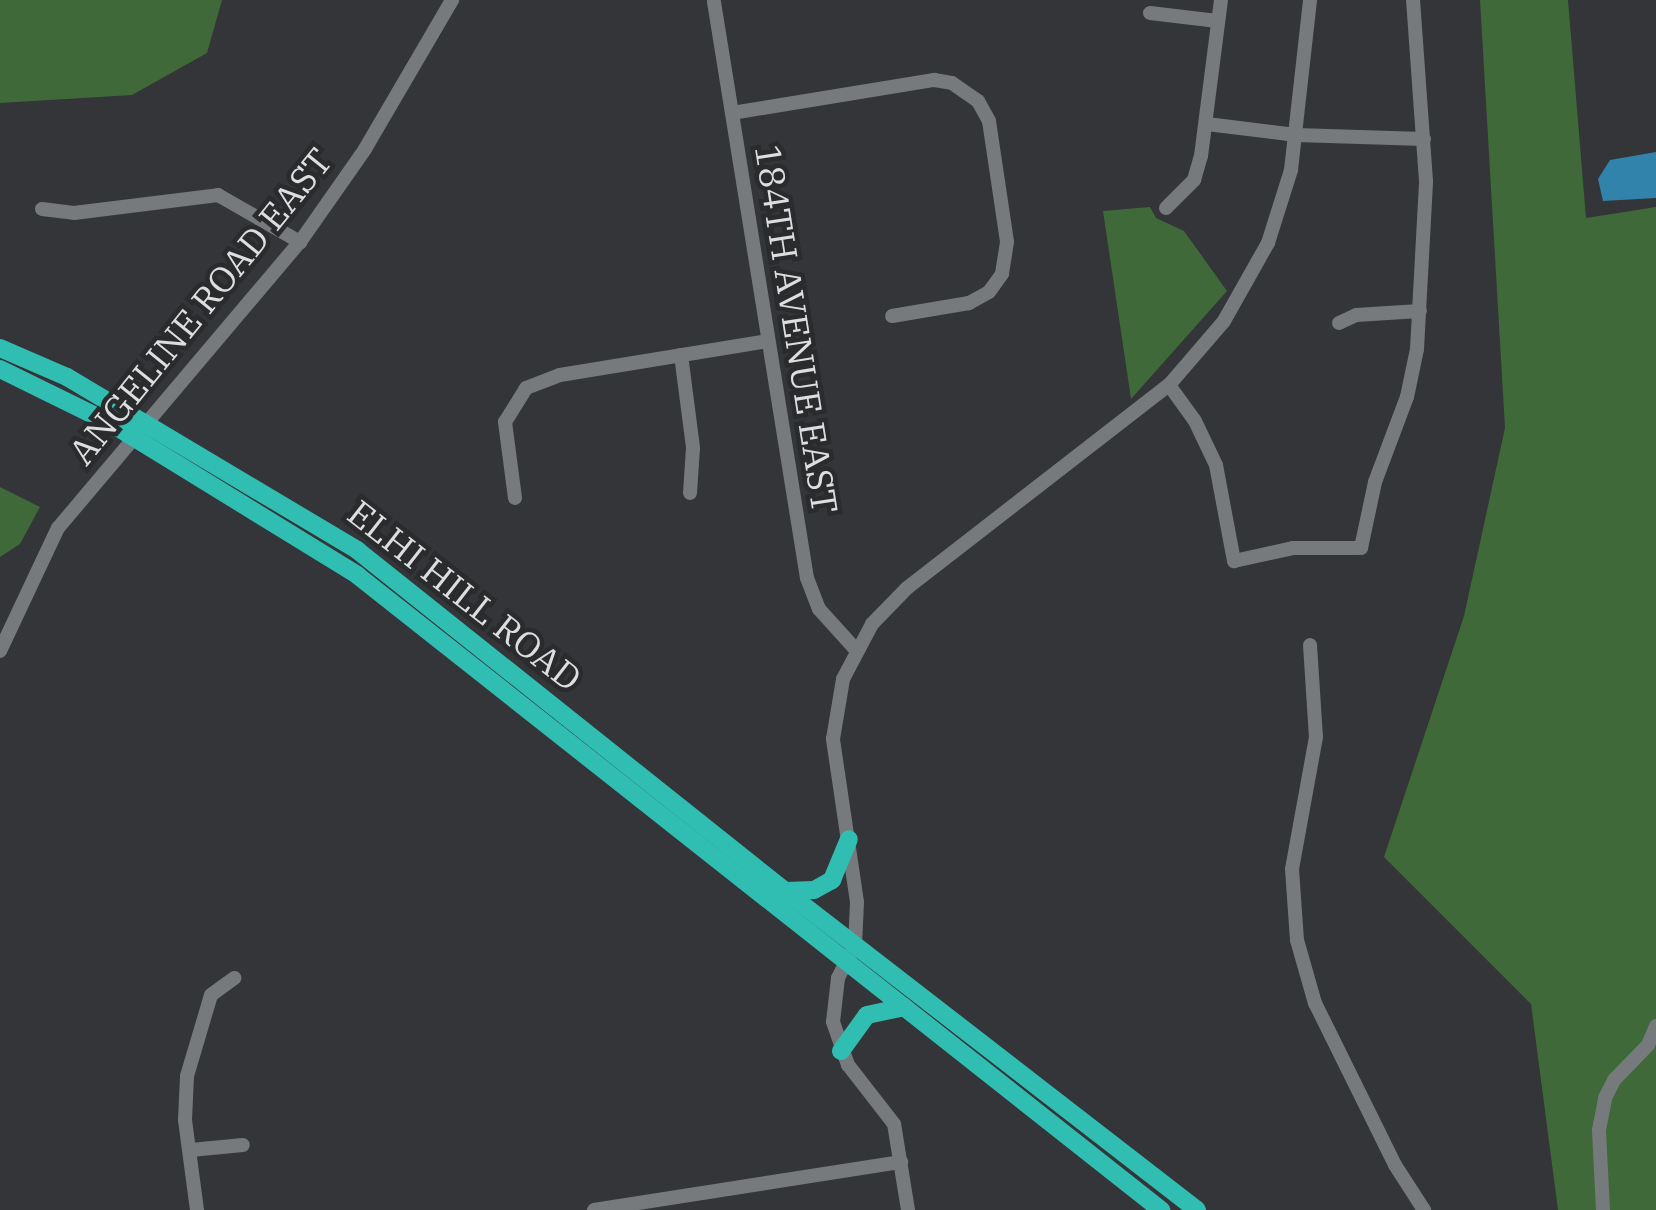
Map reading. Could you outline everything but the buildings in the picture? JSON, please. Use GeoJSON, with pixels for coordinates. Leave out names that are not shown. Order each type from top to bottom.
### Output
{"type":"FeatureCollection","features":[{"type":"Feature","properties":{"kind":"highway","name":"ELHI HILL ROAD"},"geometry":{"type":"LineString","coordinates":[[0,349],[68,377],[118,417]]}},
{"type":"Feature","properties":{"kind":"highway","name":"ELHI HILL ROAD"},"geometry":{"type":"LineString","coordinates":[[0,369],[118,417],[357,550],[784,891],[851,953]]}},
{"type":"Feature","properties":{"kind":"highway","name":"ELHI HILL ROAD"},"geometry":{"type":"LineString","coordinates":[[172,448],[357,575],[851,953]]}},
{"type":"Feature","properties":{"kind":"highway"},"geometry":{"type":"LineString","coordinates":[[784,891],[814,890],[832,880],[849,839]]}},
{"type":"Feature","properties":{"kind":"highway"},"geometry":{"type":"LineString","coordinates":[[851,953],[904,1006],[1161,1210]]}},
{"type":"Feature","properties":{"kind":"highway"},"geometry":{"type":"LineString","coordinates":[[851,953],[1197,1210]]}},
{"type":"Feature","properties":{"kind":"highway"},"geometry":{"type":"LineString","coordinates":[[841,1051],[866,1015],[904,1006]]}},
{"type":"Feature","properties":{"kind":"street","name":"ANGELINE ROAD EAST"},"geometry":{"type":"LineString","coordinates":[[0,651],[58,528],[300,242],[365,149],[452,0]]}},
{"type":"Feature","properties":{"kind":"street"},"geometry":{"type":"LineString","coordinates":[[1166,208],[1194,180],[1207,124],[1221,0]]}},
{"type":"Feature","properties":{"kind":"street"},"geometry":{"type":"LineString","coordinates":[[908,1210],[893,1124],[841,1051],[832,1009],[851,953],[857,902],[833,739],[836,704],[856,650],[890,604],[926,571],[1169,385],[1202,352],[1248,283],[1277,215],[1296,135],[1310,0]]}},
{"type":"Feature","properties":{"kind":"street"},"geometry":{"type":"LineString","coordinates":[[1169,385],[1196,421],[1216,465],[1234,561],[1290,548],[1361,548],[1375,482],[1413,374],[1420,311],[1424,139],[1413,0]]}},
{"type":"Feature","properties":{"kind":"street","name":"184TH AVENUE EAST"},"geometry":{"type":"LineString","coordinates":[[714,2],[812,594],[856,650]]}},
{"type":"Feature","properties":{"kind":"street"},"geometry":{"type":"LineString","coordinates":[[1150,13],[1218,21]]}},
{"type":"Feature","properties":{"kind":"street"},"geometry":{"type":"LineString","coordinates":[[732,113],[934,80],[952,83],[978,101],[989,121],[1007,242],[1002,274],[989,292],[969,303],[892,316]]}},
{"type":"Feature","properties":{"kind":"street"},"geometry":{"type":"LineString","coordinates":[[1207,124],[1296,135],[1424,139]]}},
{"type":"Feature","properties":{"kind":"street"},"geometry":{"type":"LineString","coordinates":[[42,209],[74,213],[218,195],[261,215],[300,242]]}},
{"type":"Feature","properties":{"kind":"street"},"geometry":{"type":"LineString","coordinates":[[1339,322],[1356,315],[1420,311]]}},
{"type":"Feature","properties":{"kind":"street"},"geometry":{"type":"LineString","coordinates":[[515,498],[505,422],[526,388],[560,375],[768,341]]}},
{"type":"Feature","properties":{"kind":"street"},"geometry":{"type":"LineString","coordinates":[[681,355],[693,448],[690,493]]}},
{"type":"Feature","properties":{"kind":"street"},"geometry":{"type":"LineString","coordinates":[[1310,645],[1316,737],[1292,869],[1297,940],[1315,1003],[1395,1165],[1424,1210]]}},
{"type":"Feature","properties":{"kind":"street"},"geometry":{"type":"LineString","coordinates":[[197,1210],[185,1120],[191,1057],[211,995],[234,978]]}},
{"type":"Feature","properties":{"kind":"street"},"geometry":{"type":"LineString","coordinates":[[1603,1210],[1599,1130],[1605,1098],[1614,1079],[1648,1045],[1656,1026]]}},
{"type":"Feature","properties":{"kind":"street"},"geometry":{"type":"LineString","coordinates":[[191,1150],[243,1144]]}},
{"type":"Feature","properties":{"kind":"street"},"geometry":{"type":"LineString","coordinates":[[594,1210],[901,1162]]}},
{"type":"Feature","properties":{"kind":"green space"},"geometry":{"type":"Polygon","coordinates":[[[0,0],[222,0],[207,53],[132,95],[0,103],[0,0]]]}},
{"type":"Feature","properties":{"kind":"green space"},"geometry":{"type":"Polygon","coordinates":[[[1480,0],[1568,0],[1586,218],[1656,207],[1656,1210],[1558,1210],[1531,1004],[1384,857],[1464,616],[1505,428],[1480,0]]]}},
{"type":"Feature","properties":{"kind":"green space"},"geometry":{"type":"Polygon","coordinates":[[[1150,207],[1156,218],[1184,231],[1227,291],[1131,399],[1103,211],[1150,207]]]}},
{"type":"Feature","properties":{"kind":"green space"},"geometry":{"type":"Polygon","coordinates":[[[0,487],[40,507],[20,544],[0,557],[0,487]]]}},
{"type":"Feature","properties":{"kind":"water"},"geometry":{"type":"Polygon","coordinates":[[[1656,152],[1656,198],[1603,201],[1598,179],[1610,160],[1656,152]]]}}]}
